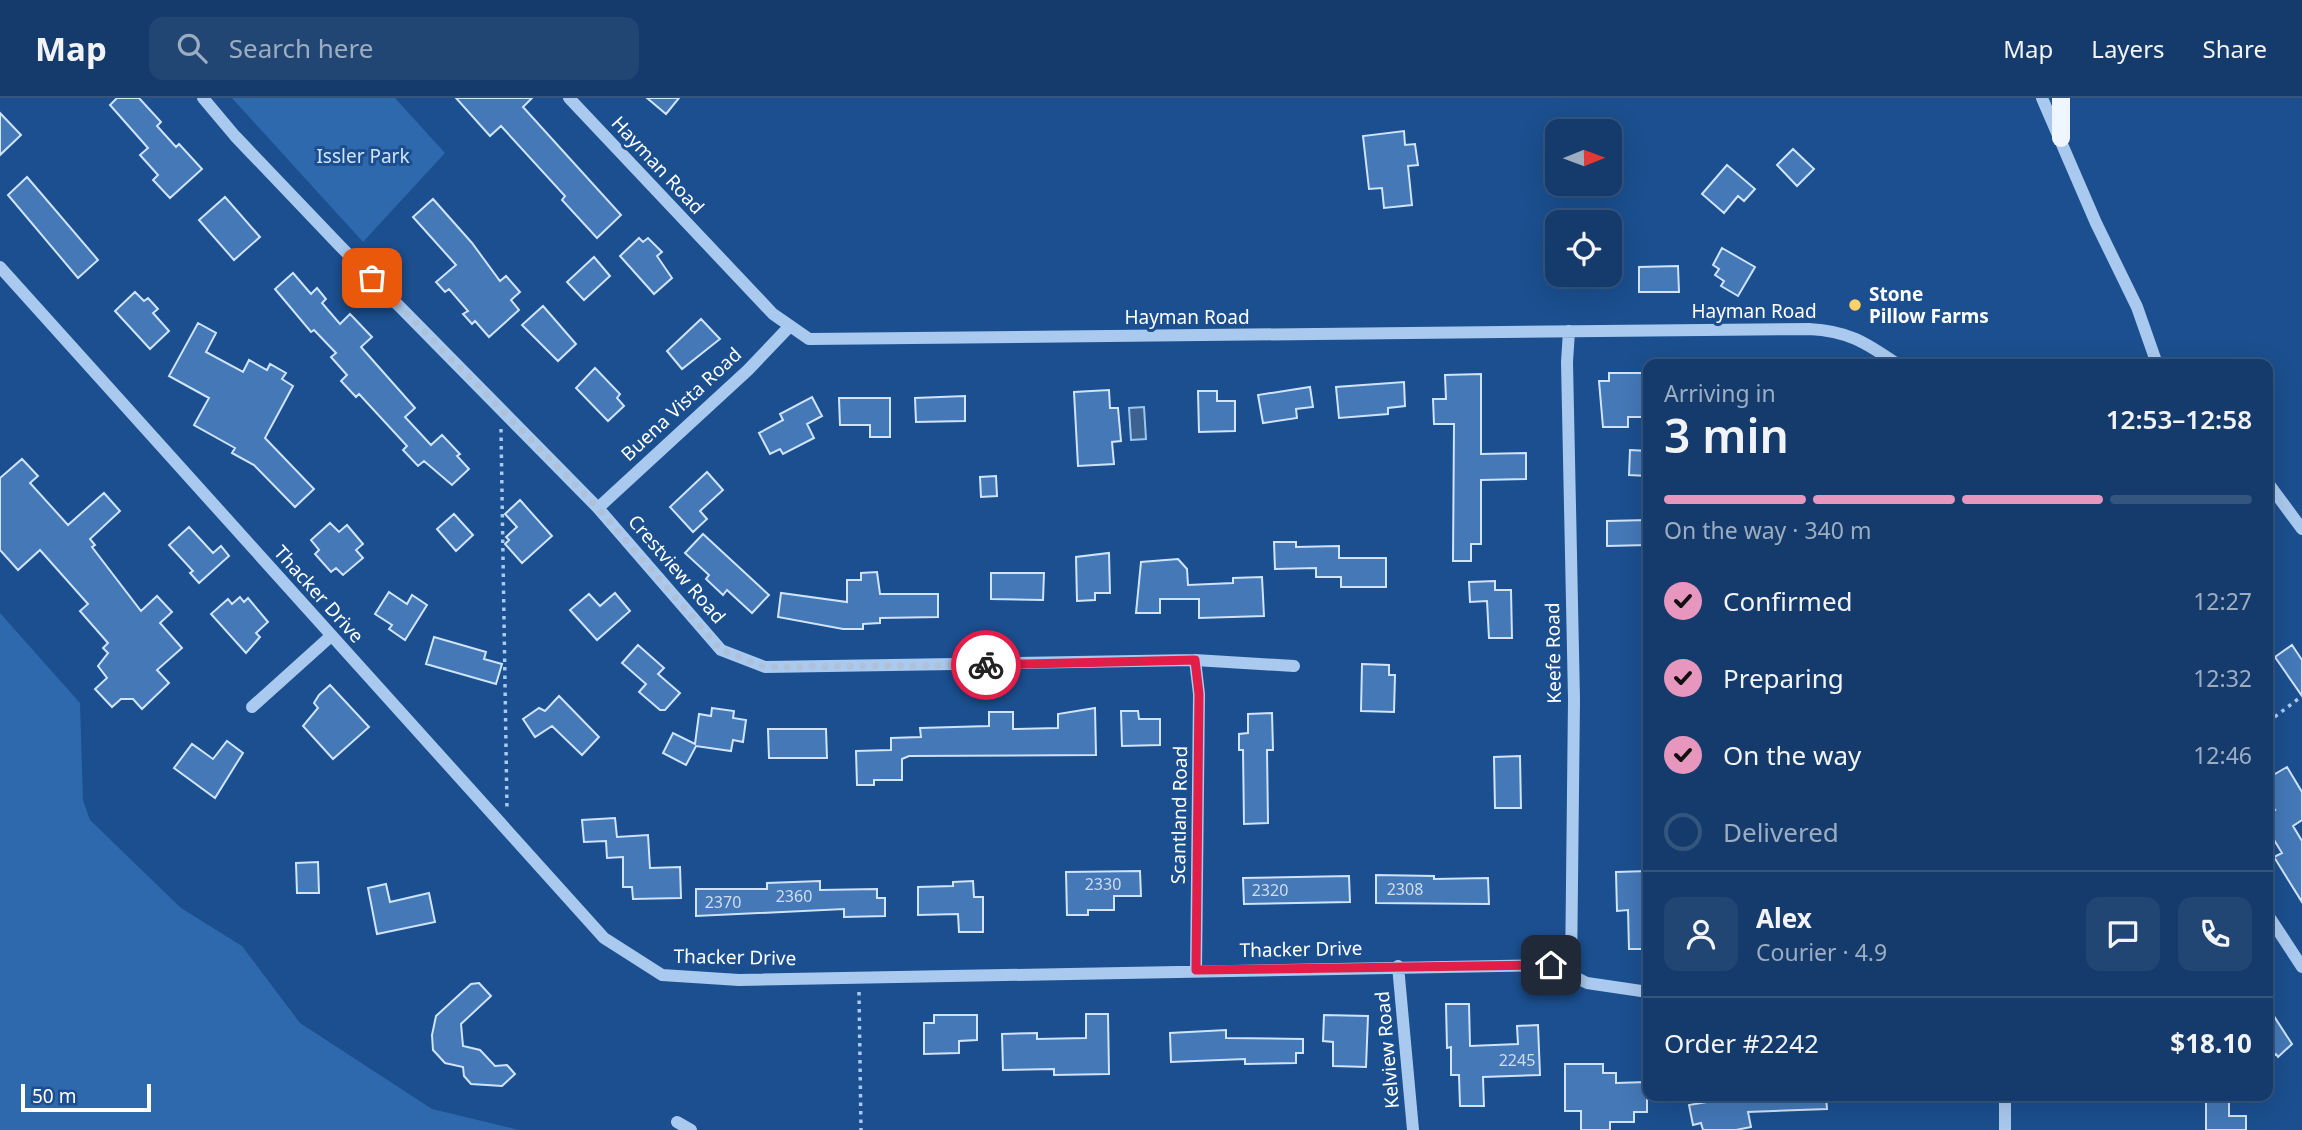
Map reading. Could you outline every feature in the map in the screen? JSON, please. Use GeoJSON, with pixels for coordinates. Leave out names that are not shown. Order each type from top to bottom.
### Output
{"type":"FeatureCollection","features":[{"type":"Feature","properties":{"kind":"main road"},"geometry":{"type":"LineString","coordinates":[[2061,138],[2062,98]]}},
{"type":"Feature","properties":{"kind":"street","name":"Crestview Road"},"geometry":{"type":"LineString","coordinates":[[203,98],[267,170],[598,508],[721,650],[765,667],[1195,660],[1294,666]]}},
{"type":"Feature","properties":{"kind":"street","name":"Hayman Road"},"geometry":{"type":"LineString","coordinates":[[569,98],[640,175],[789,327],[809,339],[1569,331],[1840,331],[1868,344],[1890,359]]}},
{"type":"Feature","properties":{"kind":"street"},"geometry":{"type":"LineString","coordinates":[[2042,98],[2157,359]]}},
{"type":"Feature","properties":{"kind":"street","name":"Thacker Drive"},"geometry":{"type":"LineString","coordinates":[[0,267],[604,938],[662,975],[739,980],[1551,965],[1587,983],[1643,991]]}},
{"type":"Feature","properties":{"kind":"street","name":"Buena Vista Road"},"geometry":{"type":"LineString","coordinates":[[598,508],[748,370],[789,327]]}},
{"type":"Feature","properties":{"kind":"street","name":"Keefe Road"},"geometry":{"type":"LineString","coordinates":[[1569,331],[1567,362],[1574,699],[1571,975]]}},
{"type":"Feature","properties":{"kind":"street"},"geometry":{"type":"LineString","coordinates":[[2273,490],[2302,529]]}},
{"type":"Feature","properties":{"kind":"street"},"geometry":{"type":"LineString","coordinates":[[252,707],[331,636]]}},
{"type":"Feature","properties":{"kind":"street","name":"Scantland Road"},"geometry":{"type":"LineString","coordinates":[[1195,660],[1199,694],[1196,970]]}},
{"type":"Feature","properties":{"kind":"street"},"geometry":{"type":"LineString","coordinates":[[2273,923],[2302,967]]}},
{"type":"Feature","properties":{"kind":"street","name":"Kelview Road"},"geometry":{"type":"LineString","coordinates":[[1398,966],[1413,1130]]}},
{"type":"Feature","properties":{"kind":"street"},"geometry":{"type":"LineString","coordinates":[[2005,1101],[2005,1130]]}},
{"type":"Feature","properties":{"kind":"street"},"geometry":{"type":"LineString","coordinates":[[677,1122],[691,1130]]}},
{"type":"Feature","properties":{"kind":"path"},"geometry":{"type":"LineString","coordinates":[[500,409],[507,831]]}},
{"type":"Feature","properties":{"kind":"path"},"geometry":{"type":"LineString","coordinates":[[2273,718],[2302,696]]}},
{"type":"Feature","properties":{"kind":"path"},"geometry":{"type":"LineString","coordinates":[[859,977],[861,1130]]}},
{"type":"Feature","properties":{"kind":"green space","name":"Issler Park"},"geometry":{"type":"Polygon","coordinates":[[[232,98],[395,98],[445,153],[363,242],[232,98]]]}},
{"type":"Feature","properties":{"kind":"green space"},"geometry":{"type":"Polygon","coordinates":[[[0,613],[80,703],[83,800],[90,820],[181,908],[242,946],[300,1023],[432,1109],[519,1130],[0,1130],[0,613]]]}},
{"type":"Feature","properties":{"kind":"shaded area"},"geometry":{"type":"Polygon","coordinates":[[[1144,407],[1146,439],[1131,440],[1129,408],[1144,407]]]}},
{"type":"Feature","properties":{"kind":"building"},"geometry":{"type":"Polygon","coordinates":[[[117,98],[139,98],[161,122],[157,126],[176,147],[179,144],[202,169],[170,198],[153,180],[158,175],[140,155],[148,148],[110,105],[117,98]]]}},
{"type":"Feature","properties":{"kind":"building"},"geometry":{"type":"Polygon","coordinates":[[[456,98],[532,98],[523,107],[621,215],[597,238],[562,200],[565,196],[501,126],[490,136],[456,98]]]}},
{"type":"Feature","properties":{"kind":"building"},"geometry":{"type":"Polygon","coordinates":[[[647,98],[679,98],[666,114],[647,98]]]}},
{"type":"Feature","properties":{"kind":"building"},"geometry":{"type":"Polygon","coordinates":[[[0,113],[21,135],[0,155],[0,113]]]}},
{"type":"Feature","properties":{"kind":"building"},"geometry":{"type":"Polygon","coordinates":[[[1404,131],[1405,145],[1415,144],[1418,165],[1408,166],[1412,205],[1384,208],[1382,188],[1369,189],[1363,136],[1404,131]]]}},
{"type":"Feature","properties":{"kind":"building"},"geometry":{"type":"Polygon","coordinates":[[[1793,149],[1814,169],[1797,186],[1777,165],[1793,149]]]}},
{"type":"Feature","properties":{"kind":"building"},"geometry":{"type":"Polygon","coordinates":[[[1727,165],[1755,189],[1744,201],[1738,196],[1724,213],[1702,194],[1727,165]]]}},
{"type":"Feature","properties":{"kind":"building"},"geometry":{"type":"Polygon","coordinates":[[[27,177],[98,260],[78,278],[8,195],[27,177]]]}},
{"type":"Feature","properties":{"kind":"building"},"geometry":{"type":"Polygon","coordinates":[[[225,197],[260,237],[234,260],[199,220],[225,197]]]}},
{"type":"Feature","properties":{"kind":"building"},"geometry":{"type":"Polygon","coordinates":[[[433,199],[472,243],[500,281],[506,276],[520,292],[511,300],[519,310],[489,337],[475,321],[472,324],[463,314],[468,311],[449,289],[445,292],[436,282],[456,265],[413,217],[433,199]]]}},
{"type":"Feature","properties":{"kind":"building"},"geometry":{"type":"Polygon","coordinates":[[[639,238],[643,242],[648,238],[662,252],[657,256],[672,278],[654,294],[620,256],[639,238]]]}},
{"type":"Feature","properties":{"kind":"building"},"geometry":{"type":"Polygon","coordinates":[[[1722,248],[1755,267],[1738,296],[1721,286],[1724,281],[1715,275],[1719,269],[1713,265],[1722,248]]]}},
{"type":"Feature","properties":{"kind":"building"},"geometry":{"type":"Polygon","coordinates":[[[594,257],[610,276],[584,300],[567,282],[594,257]]]}},
{"type":"Feature","properties":{"kind":"building"},"geometry":{"type":"Polygon","coordinates":[[[1678,266],[1679,292],[1639,292],[1639,267],[1678,266]]]}},
{"type":"Feature","properties":{"kind":"building"},"geometry":{"type":"Polygon","coordinates":[[[293,273],[311,294],[317,288],[326,299],[322,303],[340,324],[350,314],[372,337],[361,347],[415,408],[405,417],[431,445],[442,435],[460,454],[457,456],[469,469],[452,485],[424,461],[418,466],[403,450],[407,446],[359,394],[356,397],[341,381],[347,375],[331,357],[336,353],[314,330],[311,332],[275,289],[293,273]]]}},
{"type":"Feature","properties":{"kind":"building"},"geometry":{"type":"Polygon","coordinates":[[[135,292],[144,301],[148,298],[158,309],[153,313],[169,331],[150,349],[115,311],[135,292]]]}},
{"type":"Feature","properties":{"kind":"building"},"geometry":{"type":"Polygon","coordinates":[[[543,306],[576,344],[558,361],[522,325],[543,306]]]}},
{"type":"Feature","properties":{"kind":"building"},"geometry":{"type":"Polygon","coordinates":[[[701,319],[720,339],[682,369],[667,351],[701,319]]]}},
{"type":"Feature","properties":{"kind":"building"},"geometry":{"type":"Polygon","coordinates":[[[198,323],[216,333],[206,352],[243,372],[249,360],[267,370],[270,364],[286,373],[282,379],[293,386],[265,438],[314,489],[295,507],[254,465],[232,453],[235,448],[194,425],[209,398],[169,376],[198,323]]]}},
{"type":"Feature","properties":{"kind":"building"},"geometry":{"type":"Polygon","coordinates":[[[595,368],[620,394],[617,398],[624,406],[608,421],[576,388],[595,368]]]}},
{"type":"Feature","properties":{"kind":"building"},"geometry":{"type":"Polygon","coordinates":[[[1609,373],[1643,373],[1643,417],[1628,417],[1628,427],[1603,427],[1599,381],[1609,381],[1609,373]]]}},
{"type":"Feature","properties":{"kind":"building"},"geometry":{"type":"Polygon","coordinates":[[[1481,374],[1481,454],[1526,453],[1526,479],[1481,480],[1481,544],[1471,544],[1471,561],[1453,561],[1454,424],[1434,424],[1433,399],[1446,399],[1445,375],[1481,374]]]}},
{"type":"Feature","properties":{"kind":"building"},"geometry":{"type":"Polygon","coordinates":[[[1404,382],[1405,406],[1388,408],[1388,414],[1339,418],[1336,387],[1404,382]]]}},
{"type":"Feature","properties":{"kind":"building"},"geometry":{"type":"Polygon","coordinates":[[[1310,387],[1313,407],[1296,409],[1297,418],[1263,423],[1258,395],[1310,387]]]}},
{"type":"Feature","properties":{"kind":"building"},"geometry":{"type":"Polygon","coordinates":[[[1109,390],[1110,408],[1118,408],[1121,441],[1112,442],[1114,464],[1078,466],[1074,392],[1109,390]]]}},
{"type":"Feature","properties":{"kind":"building"},"geometry":{"type":"Polygon","coordinates":[[[1198,391],[1217,391],[1217,401],[1235,401],[1235,431],[1199,432],[1198,391]]]}},
{"type":"Feature","properties":{"kind":"building"},"geometry":{"type":"Polygon","coordinates":[[[965,396],[965,421],[916,422],[915,398],[965,396]]]}},
{"type":"Feature","properties":{"kind":"building"},"geometry":{"type":"Polygon","coordinates":[[[812,397],[822,416],[807,424],[814,438],[783,454],[780,449],[770,454],[759,433],[783,420],[780,414],[812,397]]]}},
{"type":"Feature","properties":{"kind":"building"},"geometry":{"type":"Polygon","coordinates":[[[839,398],[890,398],[890,437],[870,437],[870,425],[840,425],[839,398]]]}},
{"type":"Feature","properties":{"kind":"building"},"geometry":{"type":"Polygon","coordinates":[[[1630,450],[1643,451],[1643,476],[1629,475],[1630,450]]]}},
{"type":"Feature","properties":{"kind":"building"},"geometry":{"type":"Polygon","coordinates":[[[22,459],[38,476],[30,483],[68,525],[104,493],[120,511],[90,539],[95,545],[92,547],[141,611],[157,596],[172,612],[160,623],[182,648],[157,670],[169,683],[142,709],[133,699],[121,699],[112,707],[95,689],[107,678],[98,666],[108,653],[103,648],[108,643],[80,611],[88,604],[40,550],[18,570],[0,550],[0,478],[22,459]]]}},
{"type":"Feature","properties":{"kind":"building"},"geometry":{"type":"Polygon","coordinates":[[[707,472],[723,490],[700,511],[707,519],[693,532],[670,507],[707,472]]]}},
{"type":"Feature","properties":{"kind":"building"},"geometry":{"type":"Polygon","coordinates":[[[996,476],[997,496],[981,497],[980,477],[996,476]]]}},
{"type":"Feature","properties":{"kind":"building"},"geometry":{"type":"Polygon","coordinates":[[[520,500],[552,536],[522,563],[505,544],[509,540],[506,537],[517,527],[505,514],[520,500]]]}},
{"type":"Feature","properties":{"kind":"building"},"geometry":{"type":"Polygon","coordinates":[[[454,514],[473,535],[456,551],[437,529],[454,514]]]}},
{"type":"Feature","properties":{"kind":"building"},"geometry":{"type":"Polygon","coordinates":[[[1643,520],[1643,545],[1607,546],[1607,521],[1643,520]]]}},
{"type":"Feature","properties":{"kind":"building"},"geometry":{"type":"Polygon","coordinates":[[[330,523],[339,532],[347,525],[363,544],[356,550],[363,558],[343,575],[336,568],[331,572],[315,554],[319,550],[311,540],[330,523]]]}},
{"type":"Feature","properties":{"kind":"building"},"geometry":{"type":"Polygon","coordinates":[[[189,527],[213,553],[221,546],[229,556],[199,583],[190,573],[193,571],[169,545],[189,527]]]}},
{"type":"Feature","properties":{"kind":"building"},"geometry":{"type":"Polygon","coordinates":[[[703,534],[769,595],[752,613],[727,590],[723,595],[706,579],[709,575],[685,553],[703,534]]]}},
{"type":"Feature","properties":{"kind":"building"},"geometry":{"type":"Polygon","coordinates":[[[1274,542],[1296,542],[1296,547],[1339,546],[1339,558],[1386,558],[1386,587],[1341,587],[1341,577],[1316,577],[1316,568],[1275,569],[1274,542]]]}},
{"type":"Feature","properties":{"kind":"building"},"geometry":{"type":"Polygon","coordinates":[[[1109,553],[1110,593],[1095,593],[1095,600],[1077,601],[1076,557],[1109,553]]]}},
{"type":"Feature","properties":{"kind":"building"},"geometry":{"type":"Polygon","coordinates":[[[1178,559],[1187,569],[1188,585],[1233,583],[1233,578],[1262,577],[1264,616],[1199,618],[1199,599],[1160,599],[1160,613],[1136,613],[1141,562],[1178,559]]]}},
{"type":"Feature","properties":{"kind":"building"},"geometry":{"type":"Polygon","coordinates":[[[877,572],[880,594],[938,594],[938,617],[880,618],[880,623],[863,624],[863,629],[843,629],[778,617],[781,593],[847,602],[847,580],[861,580],[861,573],[877,572]]]}},
{"type":"Feature","properties":{"kind":"building"},"geometry":{"type":"Polygon","coordinates":[[[991,573],[1044,573],[1043,600],[991,599],[991,573]]]}},
{"type":"Feature","properties":{"kind":"building"},"geometry":{"type":"Polygon","coordinates":[[[1495,581],[1495,590],[1511,590],[1512,638],[1489,638],[1487,601],[1470,602],[1469,582],[1495,581]]]}},
{"type":"Feature","properties":{"kind":"building"},"geometry":{"type":"Polygon","coordinates":[[[389,592],[407,604],[412,595],[427,605],[405,640],[389,629],[392,625],[375,614],[389,592]]]}},
{"type":"Feature","properties":{"kind":"building"},"geometry":{"type":"Polygon","coordinates":[[[615,593],[630,611],[597,640],[570,610],[589,594],[600,606],[615,593]]]}},
{"type":"Feature","properties":{"kind":"building"},"geometry":{"type":"Polygon","coordinates":[[[240,597],[244,602],[248,598],[268,622],[256,633],[260,637],[246,653],[211,614],[228,599],[232,604],[240,597]]]}},
{"type":"Feature","properties":{"kind":"building"},"geometry":{"type":"Polygon","coordinates":[[[434,637],[486,652],[484,659],[502,664],[496,684],[426,664],[434,637]]]}},
{"type":"Feature","properties":{"kind":"building"},"geometry":{"type":"Polygon","coordinates":[[[638,645],[664,668],[658,674],[680,693],[665,710],[660,710],[639,692],[646,684],[622,663],[638,645]]]}},
{"type":"Feature","properties":{"kind":"building"},"geometry":{"type":"Polygon","coordinates":[[[2292,645],[2302,660],[2302,696],[2275,657],[2292,645]]]}},
{"type":"Feature","properties":{"kind":"building"},"geometry":{"type":"Polygon","coordinates":[[[1362,664],[1389,665],[1389,675],[1395,675],[1394,712],[1361,711],[1362,664]]]}},
{"type":"Feature","properties":{"kind":"building"},"geometry":{"type":"Polygon","coordinates":[[[330,685],[369,727],[333,759],[303,726],[318,708],[314,703],[319,695],[330,685]]]}},
{"type":"Feature","properties":{"kind":"building"},"geometry":{"type":"Polygon","coordinates":[[[559,696],[599,737],[582,755],[552,726],[535,737],[523,719],[539,708],[545,711],[559,696]]]}},
{"type":"Feature","properties":{"kind":"building"},"geometry":{"type":"Polygon","coordinates":[[[712,708],[734,711],[733,718],[746,720],[743,742],[733,740],[731,751],[696,746],[686,765],[663,753],[673,733],[695,744],[699,714],[711,716],[712,708]]]}},
{"type":"Feature","properties":{"kind":"building"},"geometry":{"type":"Polygon","coordinates":[[[1095,708],[1096,755],[909,756],[902,759],[902,780],[874,780],[874,785],[857,785],[856,751],[891,750],[891,738],[921,737],[920,728],[989,726],[989,712],[1013,712],[1013,729],[1058,728],[1058,714],[1095,708]]]}},
{"type":"Feature","properties":{"kind":"building"},"geometry":{"type":"Polygon","coordinates":[[[1121,711],[1138,711],[1139,719],[1160,719],[1160,745],[1122,746],[1121,711]]]}},
{"type":"Feature","properties":{"kind":"building"},"geometry":{"type":"Polygon","coordinates":[[[1272,713],[1273,750],[1267,750],[1268,823],[1244,824],[1243,750],[1239,750],[1239,734],[1248,733],[1248,714],[1272,713]]]}},
{"type":"Feature","properties":{"kind":"building"},"geometry":{"type":"Polygon","coordinates":[[[768,729],[826,729],[827,758],[769,758],[768,729]]]}},
{"type":"Feature","properties":{"kind":"building"},"geometry":{"type":"Polygon","coordinates":[[[227,741],[243,753],[215,798],[174,768],[192,744],[213,759],[227,741]]]}},
{"type":"Feature","properties":{"kind":"building"},"geometry":{"type":"Polygon","coordinates":[[[1520,756],[1521,808],[1495,808],[1494,757],[1520,756]]]}},
{"type":"Feature","properties":{"kind":"building"},"geometry":{"type":"Polygon","coordinates":[[[2287,767],[2302,792],[2302,820],[2293,826],[2302,841],[2302,902],[2274,857],[2282,853],[2273,838],[2273,775],[2287,767]]]}},
{"type":"Feature","properties":{"kind":"building"},"geometry":{"type":"Polygon","coordinates":[[[615,818],[617,837],[648,835],[650,868],[680,867],[681,898],[633,899],[632,887],[623,887],[623,857],[607,858],[606,841],[584,842],[582,820],[615,818]]]}},
{"type":"Feature","properties":{"kind":"building"},"geometry":{"type":"Polygon","coordinates":[[[318,862],[319,893],[297,893],[296,863],[318,862]]]}},
{"type":"Feature","properties":{"kind":"building"},"geometry":{"type":"Polygon","coordinates":[[[1140,871],[1141,896],[1114,896],[1114,910],[1088,910],[1088,915],[1067,915],[1066,872],[1140,871]]]}},
{"type":"Feature","properties":{"kind":"building"},"geometry":{"type":"Polygon","coordinates":[[[1643,871],[1643,949],[1629,949],[1628,910],[1617,911],[1616,872],[1643,871]]]}},
{"type":"Feature","properties":{"kind":"building"},"geometry":{"type":"Polygon","coordinates":[[[1376,875],[1434,876],[1434,879],[1488,878],[1489,904],[1376,903],[1376,875]]]}},
{"type":"Feature","properties":{"kind":"building"},"geometry":{"type":"Polygon","coordinates":[[[1349,876],[1350,902],[1244,904],[1243,878],[1349,876]]]}},
{"type":"Feature","properties":{"kind":"building"},"geometry":{"type":"Polygon","coordinates":[[[820,881],[820,890],[877,889],[877,898],[885,898],[885,916],[844,917],[844,909],[696,916],[696,889],[767,889],[767,883],[820,881]]]}},
{"type":"Feature","properties":{"kind":"building"},"geometry":{"type":"Polygon","coordinates":[[[973,881],[974,897],[983,897],[983,932],[959,932],[958,914],[918,915],[918,887],[953,886],[953,882],[973,881]]]}},
{"type":"Feature","properties":{"kind":"building"},"geometry":{"type":"Polygon","coordinates":[[[386,884],[390,902],[429,893],[435,922],[377,934],[368,888],[386,884]]]}},
{"type":"Feature","properties":{"kind":"building"},"geometry":{"type":"Polygon","coordinates":[[[479,983],[491,996],[461,1024],[463,1046],[480,1050],[495,1066],[507,1065],[515,1074],[502,1086],[471,1084],[464,1076],[463,1067],[445,1063],[433,1050],[432,1035],[436,1016],[471,984],[479,983]]]}},
{"type":"Feature","properties":{"kind":"building"},"geometry":{"type":"Polygon","coordinates":[[[1446,1004],[1469,1004],[1470,1046],[1518,1044],[1517,1026],[1538,1025],[1540,1075],[1483,1077],[1484,1106],[1460,1106],[1459,1075],[1451,1075],[1451,1047],[1447,1048],[1446,1004]]]}},
{"type":"Feature","properties":{"kind":"building"},"geometry":{"type":"Polygon","coordinates":[[[1086,1014],[1108,1014],[1109,1074],[1054,1075],[1054,1069],[1003,1070],[1002,1034],[1037,1033],[1037,1039],[1086,1038],[1086,1014]]]}},
{"type":"Feature","properties":{"kind":"building"},"geometry":{"type":"Polygon","coordinates":[[[934,1015],[977,1015],[977,1040],[959,1041],[959,1053],[924,1054],[924,1023],[934,1023],[934,1015]]]}},
{"type":"Feature","properties":{"kind":"building"},"geometry":{"type":"Polygon","coordinates":[[[1324,1015],[1368,1016],[1366,1067],[1333,1066],[1333,1042],[1323,1041],[1324,1015]]]}},
{"type":"Feature","properties":{"kind":"building"},"geometry":{"type":"Polygon","coordinates":[[[2273,1015],[2292,1044],[2278,1057],[2276,1054],[2273,1056],[2273,1015]]]}},
{"type":"Feature","properties":{"kind":"building"},"geometry":{"type":"Polygon","coordinates":[[[1226,1030],[1226,1038],[1303,1039],[1303,1053],[1296,1053],[1296,1063],[1245,1064],[1245,1059],[1171,1062],[1170,1033],[1226,1030]]]}},
{"type":"Feature","properties":{"kind":"building"},"geometry":{"type":"Polygon","coordinates":[[[1565,1064],[1603,1064],[1603,1073],[1616,1073],[1616,1083],[1643,1082],[1643,1101],[1647,1101],[1647,1112],[1634,1112],[1634,1122],[1610,1122],[1610,1130],[1581,1130],[1581,1111],[1565,1111],[1565,1064]]]}},
{"type":"Feature","properties":{"kind":"building"},"geometry":{"type":"Polygon","coordinates":[[[1713,1101],[1826,1101],[1827,1109],[1748,1112],[1751,1127],[1703,1130],[1701,1123],[1693,1125],[1689,1105],[1713,1101]]]}},
{"type":"Feature","properties":{"kind":"building"},"geometry":{"type":"Polygon","coordinates":[[[2206,1101],[2229,1101],[2229,1116],[2246,1116],[2246,1130],[2206,1130],[2206,1101]]]}},
{"type":"Feature","properties":{"kind":"way so far"},"geometry":{"type":"LineString","coordinates":[[372,278],[598,508],[721,650],[765,667],[986,665]]}},
{"type":"Feature","properties":{"kind":"place","name":"Stone Pillow Farms"},"geometry":{"type":"Point","coordinates":[1855,305]}},
{"type":"Feature","properties":{"kind":"route"},"geometry":{"type":"LineString","coordinates":[[986,665],[1195,660],[1199,694],[1196,970],[1551,965]]}}]}
